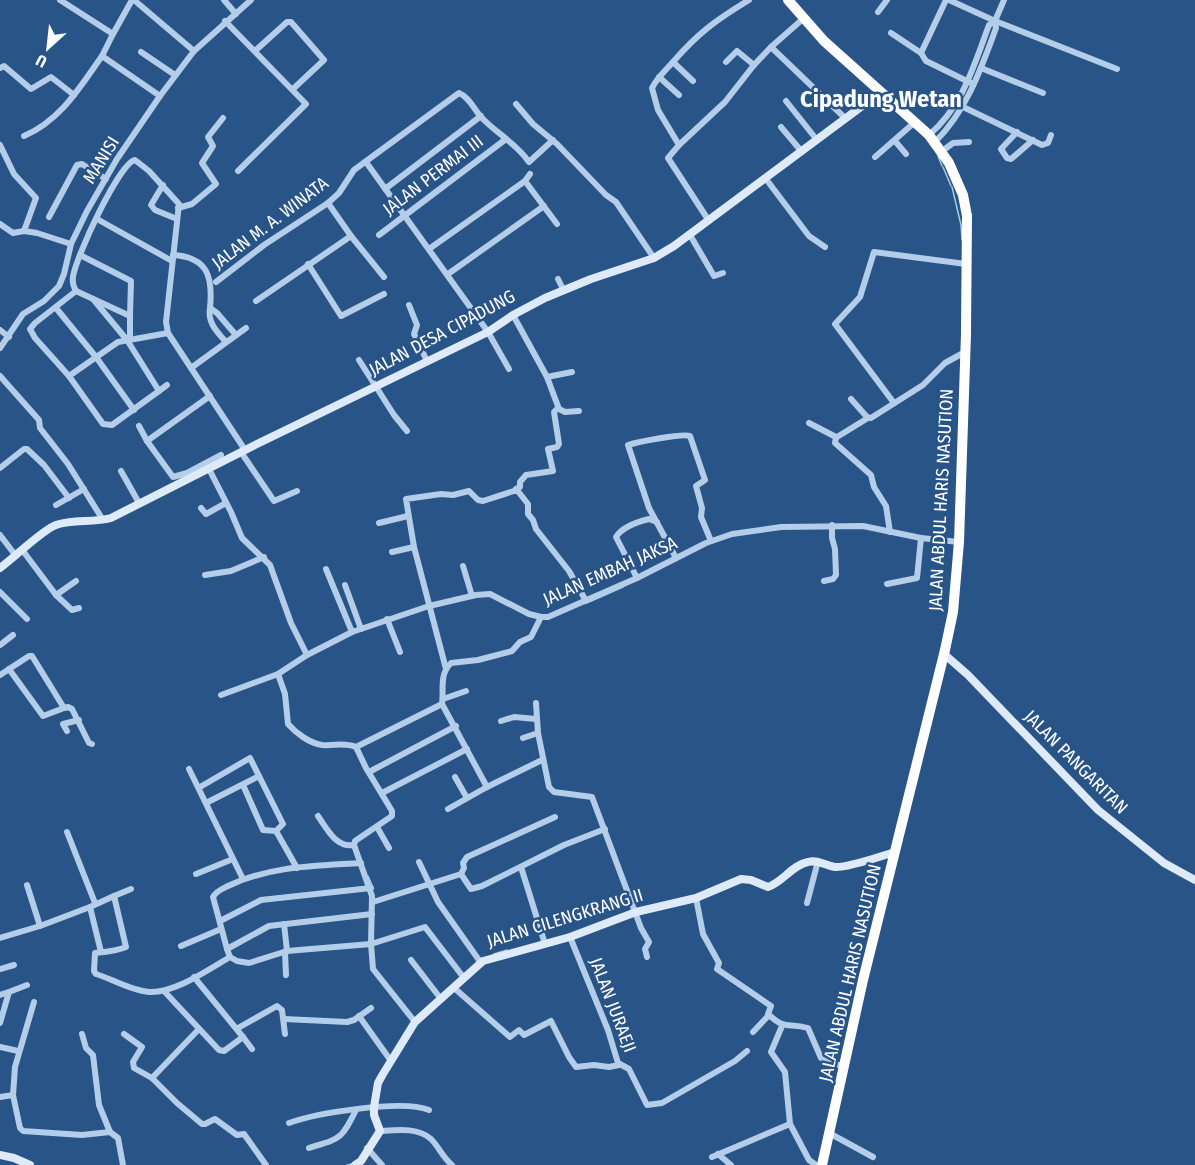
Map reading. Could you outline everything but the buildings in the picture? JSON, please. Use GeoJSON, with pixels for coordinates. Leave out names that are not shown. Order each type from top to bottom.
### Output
{"type":"FeatureCollection","features":[{"type":"Feature","properties":{"kind":"highway","name":"JALAN ABDUL HARIS NASUTION"},"geometry":{"type":"LineString","coordinates":[[788,0],[824,41],[915,122],[935,143],[959,183],[967,216],[959,542],[953,612],[863,980],[822,1165]]}},
{"type":"Feature","properties":{"kind":"street"},"geometry":{"type":"LineString","coordinates":[[60,0],[112,34]]}},
{"type":"Feature","properties":{"kind":"street"},"geometry":{"type":"LineString","coordinates":[[24,136],[45,126],[62,111],[102,56],[112,34],[133,0],[194,51]]}},
{"type":"Feature","properties":{"kind":"street"},"geometry":{"type":"LineString","coordinates":[[224,0],[236,14]]}},
{"type":"Feature","properties":{"kind":"street","name":"MANISI"},"geometry":{"type":"LineString","coordinates":[[0,348],[23,314],[44,301],[59,286],[71,244],[87,211],[175,75],[194,51],[251,0]]}},
{"type":"Feature","properties":{"kind":"street"},"geometry":{"type":"LineString","coordinates":[[679,146],[666,125],[653,97],[652,88],[694,38],[712,23],[749,0]]}},
{"type":"Feature","properties":{"kind":"street"},"geometry":{"type":"LineString","coordinates":[[878,12],[887,0]]}},
{"type":"Feature","properties":{"kind":"street"},"geometry":{"type":"LineString","coordinates":[[921,53],[948,0],[1117,69]]}},
{"type":"Feature","properties":{"kind":"street"},"geometry":{"type":"LineString","coordinates":[[969,142],[935,143],[942,123],[960,105],[981,68],[1004,0]]}},
{"type":"Feature","properties":{"kind":"street"},"geometry":{"type":"LineString","coordinates":[[709,221],[668,156],[724,102],[771,47],[804,18]]}},
{"type":"Feature","properties":{"kind":"street"},"geometry":{"type":"LineString","coordinates":[[225,21],[305,101],[304,106],[238,171]]}},
{"type":"Feature","properties":{"kind":"street"},"geometry":{"type":"LineString","coordinates":[[971,83],[989,25],[995,21]]}},
{"type":"Feature","properties":{"kind":"street"},"geometry":{"type":"LineString","coordinates":[[255,51],[287,22],[291,22],[324,60],[293,89]]}},
{"type":"Feature","properties":{"kind":"street"},"geometry":{"type":"LineString","coordinates":[[891,33],[921,53],[926,61],[971,83]]}},
{"type":"Feature","properties":{"kind":"street"},"geometry":{"type":"LineString","coordinates":[[771,47],[845,118]]}},
{"type":"Feature","properties":{"kind":"street"},"geometry":{"type":"LineString","coordinates":[[726,62],[737,51],[754,65]]}},
{"type":"Feature","properties":{"kind":"street"},"geometry":{"type":"LineString","coordinates":[[141,52],[175,75]]}},
{"type":"Feature","properties":{"kind":"street"},"geometry":{"type":"LineString","coordinates":[[102,56],[160,96]]}},
{"type":"Feature","properties":{"kind":"street"},"geometry":{"type":"LineString","coordinates":[[673,62],[693,81]]}},
{"type":"Feature","properties":{"kind":"street"},"geometry":{"type":"LineString","coordinates":[[0,68],[4,66],[31,89],[51,77],[74,95]]}},
{"type":"Feature","properties":{"kind":"street"},"geometry":{"type":"LineString","coordinates":[[981,68],[1043,93]]}},
{"type":"Feature","properties":{"kind":"street"},"geometry":{"type":"LineString","coordinates":[[659,77],[678,95]]}},
{"type":"Feature","properties":{"kind":"street","name":"JALAN DESA CIPADUNG"},"geometry":{"type":"LineString","coordinates":[[0,568],[56,525],[65,522],[103,520],[489,332],[513,315],[591,279],[653,256],[690,235],[881,92]]}},
{"type":"Feature","properties":{"kind":"street","name":"JALAN M. A. WINATA"},"geometry":{"type":"LineString","coordinates":[[216,282],[264,244],[328,203],[339,193],[348,176],[459,93],[465,96],[481,117]]}},
{"type":"Feature","properties":{"kind":"street"},"geometry":{"type":"LineString","coordinates":[[786,101],[817,140]]}},
{"type":"Feature","properties":{"kind":"street"},"geometry":{"type":"LineString","coordinates":[[516,104],[533,124],[553,140],[606,195],[616,201],[653,256]]}},
{"type":"Feature","properties":{"kind":"street"},"geometry":{"type":"LineString","coordinates":[[960,105],[1046,145],[1051,135]]}},
{"type":"Feature","properties":{"kind":"street"},"geometry":{"type":"LineString","coordinates":[[385,189],[481,117],[517,147],[529,162],[553,140]]}},
{"type":"Feature","properties":{"kind":"street"},"geometry":{"type":"LineString","coordinates":[[178,208],[192,204],[216,184],[202,163],[213,146],[208,137],[223,118]]}},
{"type":"Feature","properties":{"kind":"street"},"geometry":{"type":"LineString","coordinates":[[875,157],[915,122]]}},
{"type":"Feature","properties":{"kind":"street"},"geometry":{"type":"LineString","coordinates":[[781,127],[802,152]]}},
{"type":"Feature","properties":{"kind":"street"},"geometry":{"type":"LineString","coordinates":[[1017,132],[1001,149],[1007,158],[1011,159],[1032,140]]}},
{"type":"Feature","properties":{"kind":"street","name":"JALAN PERMAI III"},"geometry":{"type":"LineString","coordinates":[[379,235],[506,139]]}},
{"type":"Feature","properties":{"kind":"street"},"geometry":{"type":"LineString","coordinates":[[895,141],[906,154]]}},
{"type":"Feature","properties":{"kind":"street"},"geometry":{"type":"LineString","coordinates":[[0,145],[14,174],[36,198],[24,231]]}},
{"type":"Feature","properties":{"kind":"street"},"geometry":{"type":"LineString","coordinates":[[130,316],[76,291],[73,285],[73,274],[112,186],[131,160],[137,160],[178,201],[166,321],[168,333],[210,396],[274,501],[297,491]]}},
{"type":"Feature","properties":{"kind":"street"},"geometry":{"type":"LineString","coordinates":[[366,162],[489,332],[509,369]]}},
{"type":"Feature","properties":{"kind":"street"},"geometry":{"type":"LineString","coordinates":[[49,217],[77,165],[82,164],[106,179]]}},
{"type":"Feature","properties":{"kind":"street"},"geometry":{"type":"LineString","coordinates":[[429,249],[525,180],[530,174]]}},
{"type":"Feature","properties":{"kind":"street"},"geometry":{"type":"LineString","coordinates":[[766,179],[809,236],[825,247]]}},
{"type":"Feature","properties":{"kind":"street"},"geometry":{"type":"LineString","coordinates":[[525,180],[558,224]]}},
{"type":"Feature","properties":{"kind":"street"},"geometry":{"type":"LineString","coordinates":[[163,185],[151,205],[155,210],[177,219]]}},
{"type":"Feature","properties":{"kind":"street"},"geometry":{"type":"LineString","coordinates":[[328,203],[384,277]]}},
{"type":"Feature","properties":{"kind":"street"},"geometry":{"type":"LineString","coordinates":[[448,274],[544,206]]}},
{"type":"Feature","properties":{"kind":"street"},"geometry":{"type":"LineString","coordinates":[[97,219],[172,258],[190,257],[197,261],[212,285],[209,316],[226,342]]}},
{"type":"Feature","properties":{"kind":"street"},"geometry":{"type":"LineString","coordinates":[[0,224],[13,233],[24,231],[71,244]]}},
{"type":"Feature","properties":{"kind":"street"},"geometry":{"type":"LineString","coordinates":[[690,235],[715,277],[723,273]]}},
{"type":"Feature","properties":{"kind":"street"},"geometry":{"type":"LineString","coordinates":[[256,301],[351,236]]}},
{"type":"Feature","properties":{"kind":"street"},"geometry":{"type":"LineString","coordinates":[[894,403],[835,324],[861,297],[874,252],[966,264]]}},
{"type":"Feature","properties":{"kind":"street"},"geometry":{"type":"LineString","coordinates":[[80,255],[131,281],[128,339]]}},
{"type":"Feature","properties":{"kind":"street"},"geometry":{"type":"LineString","coordinates":[[308,264],[340,315],[384,294]]}},
{"type":"Feature","properties":{"kind":"street"},"geometry":{"type":"LineString","coordinates":[[558,279],[564,291]]}},
{"type":"Feature","properties":{"kind":"street"},"geometry":{"type":"LineString","coordinates":[[76,291],[30,329],[105,425],[112,425],[166,386]]}},
{"type":"Feature","properties":{"kind":"street"},"geometry":{"type":"LineString","coordinates":[[93,299],[128,339],[159,391]]}},
{"type":"Feature","properties":{"kind":"street"},"geometry":{"type":"LineString","coordinates":[[409,305],[417,325],[414,334],[427,361]]}},
{"type":"Feature","properties":{"kind":"street"},"geometry":{"type":"LineString","coordinates":[[56,308],[96,357],[134,410]]}},
{"type":"Feature","properties":{"kind":"street"},"geometry":{"type":"LineString","coordinates":[[210,308],[236,335]]}},
{"type":"Feature","properties":{"kind":"street"},"geometry":{"type":"LineString","coordinates":[[513,315],[546,377],[558,408],[565,412],[579,411]]}},
{"type":"Feature","properties":{"kind":"street"},"geometry":{"type":"LineString","coordinates":[[190,368],[246,328]]}},
{"type":"Feature","properties":{"kind":"street"},"geometry":{"type":"LineString","coordinates":[[0,330],[9,337]]}},
{"type":"Feature","properties":{"kind":"street"},"geometry":{"type":"LineString","coordinates":[[69,376],[118,342],[168,333]]}},
{"type":"Feature","properties":{"kind":"street"},"geometry":{"type":"LineString","coordinates":[[890,532],[886,506],[874,487],[873,478],[835,443],[837,438],[926,383],[953,357],[965,352]]}},
{"type":"Feature","properties":{"kind":"street"},"geometry":{"type":"LineString","coordinates":[[359,360],[406,431]]}},
{"type":"Feature","properties":{"kind":"street"},"geometry":{"type":"LineString","coordinates":[[546,377],[572,372]]}},
{"type":"Feature","properties":{"kind":"street"},"geometry":{"type":"LineString","coordinates":[[0,376],[39,420],[40,428],[51,440],[103,520]]}},
{"type":"Feature","properties":{"kind":"street"},"geometry":{"type":"LineString","coordinates":[[147,441],[210,396]]}},
{"type":"Feature","properties":{"kind":"street"},"geometry":{"type":"LineString","coordinates":[[851,399],[868,418]]}},
{"type":"Feature","properties":{"kind":"street"},"geometry":{"type":"LineString","coordinates":[[446,669],[414,547],[406,499],[441,494],[453,495],[469,491],[478,500],[483,501],[520,487],[520,482],[526,475],[553,471],[548,449],[558,446],[554,412],[558,408]]}},
{"type":"Feature","properties":{"kind":"street"},"geometry":{"type":"LineString","coordinates":[[809,423],[837,438]]}},
{"type":"Feature","properties":{"kind":"street"},"geometry":{"type":"LineString","coordinates":[[139,426],[173,477],[187,473],[221,455]]}},
{"type":"Feature","properties":{"kind":"street"},"geometry":{"type":"LineString","coordinates":[[676,558],[649,508],[628,445],[688,435],[691,438],[705,480],[696,486],[702,508],[701,517],[711,541]]}},
{"type":"Feature","properties":{"kind":"street"},"geometry":{"type":"LineString","coordinates":[[0,468],[27,449],[44,465],[69,498]]}},
{"type":"Feature","properties":{"kind":"street"},"geometry":{"type":"LineString","coordinates":[[209,469],[241,536],[271,566],[291,623],[306,655]]}},
{"type":"Feature","properties":{"kind":"street"},"geometry":{"type":"LineString","coordinates":[[121,471],[139,503]]}},
{"type":"Feature","properties":{"kind":"street"},"geometry":{"type":"LineString","coordinates":[[56,506],[84,489]]}},
{"type":"Feature","properties":{"kind":"street"},"geometry":{"type":"LineString","coordinates":[[516,489],[528,504],[527,512],[536,529],[569,571],[586,601]]}},
{"type":"Feature","properties":{"kind":"street"},"geometry":{"type":"LineString","coordinates":[[201,508],[206,514],[226,503]]}},
{"type":"Feature","properties":{"kind":"street"},"geometry":{"type":"LineString","coordinates":[[379,523],[408,516]]}},
{"type":"Feature","properties":{"kind":"street"},"geometry":{"type":"LineString","coordinates":[[637,578],[615,537],[619,532],[637,522],[649,519],[657,522]]}},
{"type":"Feature","properties":{"kind":"street"},"geometry":{"type":"LineString","coordinates":[[824,581],[836,575],[832,525]]}},
{"type":"Feature","properties":{"kind":"street","name":"JALAN EMBAH JAKSA"},"geometry":{"type":"LineString","coordinates":[[221,695],[278,674],[306,655],[352,632],[429,606],[490,594],[530,614],[548,617],[637,578],[711,541],[732,534],[762,529],[832,525],[863,526],[959,542]]}},
{"type":"Feature","properties":{"kind":"street"},"geometry":{"type":"LineString","coordinates":[[0,535],[72,610],[79,608]]}},
{"type":"Feature","properties":{"kind":"street"},"geometry":{"type":"LineString","coordinates":[[887,584],[917,578],[921,537]]}},
{"type":"Feature","properties":{"kind":"street"},"geometry":{"type":"LineString","coordinates":[[392,552],[414,547]]}},
{"type":"Feature","properties":{"kind":"street"},"geometry":{"type":"LineString","coordinates":[[205,575],[231,572],[264,557]]}},
{"type":"Feature","properties":{"kind":"street"},"geometry":{"type":"LineString","coordinates":[[463,566],[472,596]]}},
{"type":"Feature","properties":{"kind":"street"},"geometry":{"type":"LineString","coordinates":[[326,569],[352,632]]}},
{"type":"Feature","properties":{"kind":"street"},"geometry":{"type":"LineString","coordinates":[[56,595],[76,581]]}},
{"type":"Feature","properties":{"kind":"street"},"geometry":{"type":"LineString","coordinates":[[345,585],[361,629]]}},
{"type":"Feature","properties":{"kind":"street"},"geometry":{"type":"LineString","coordinates":[[0,592],[27,619]]}},
{"type":"Feature","properties":{"kind":"street"},"geometry":{"type":"LineString","coordinates":[[487,787],[442,701],[442,679],[446,669],[456,662],[478,660],[512,651],[520,642],[531,637],[541,617]]}},
{"type":"Feature","properties":{"kind":"street"},"geometry":{"type":"LineString","coordinates":[[387,620],[400,652]]}},
{"type":"Feature","properties":{"kind":"street"},"geometry":{"type":"LineString","coordinates":[[0,645],[13,635]]}},
{"type":"Feature","properties":{"kind":"street","name":"JALAN PANGARITAN"},"geometry":{"type":"LineString","coordinates":[[944,654],[968,675],[1098,810],[1164,863],[1195,880]]}},
{"type":"Feature","properties":{"kind":"street"},"geometry":{"type":"LineString","coordinates":[[0,675],[32,656],[61,710],[63,724],[67,731]]}},
{"type":"Feature","properties":{"kind":"street"},"geometry":{"type":"LineString","coordinates":[[9,669],[43,716],[68,706],[72,709],[92,744]]}},
{"type":"Feature","properties":{"kind":"street"},"geometry":{"type":"LineString","coordinates":[[278,674],[285,694],[288,723],[302,736],[319,744],[344,743],[356,747],[393,814],[355,841],[354,845],[371,888],[373,902],[371,944],[375,974],[415,1022]]}},
{"type":"Feature","properties":{"kind":"street"},"geometry":{"type":"LineString","coordinates":[[356,747],[442,701],[466,691]]}},
{"type":"Feature","properties":{"kind":"street"},"geometry":{"type":"LineString","coordinates":[[537,703],[536,719],[542,760],[552,790],[592,796],[641,928],[649,942],[645,949],[647,957]]}},
{"type":"Feature","properties":{"kind":"street"},"geometry":{"type":"LineString","coordinates":[[501,722],[514,717],[536,719]]}},
{"type":"Feature","properties":{"kind":"street"},"geometry":{"type":"LineString","coordinates":[[63,724],[79,720]]}},
{"type":"Feature","properties":{"kind":"street"},"geometry":{"type":"LineString","coordinates":[[369,772],[456,726]]}},
{"type":"Feature","properties":{"kind":"street"},"geometry":{"type":"LineString","coordinates":[[523,738],[538,733]]}},
{"type":"Feature","properties":{"kind":"street"},"geometry":{"type":"LineString","coordinates":[[382,793],[467,749]]}},
{"type":"Feature","properties":{"kind":"street"},"geometry":{"type":"LineString","coordinates":[[200,787],[250,758],[283,824],[276,831],[263,830],[243,785]]}},
{"type":"Feature","properties":{"kind":"street"},"geometry":{"type":"LineString","coordinates":[[448,809],[542,760]]}},
{"type":"Feature","properties":{"kind":"street"},"geometry":{"type":"LineString","coordinates":[[189,769],[200,787],[243,879]]}},
{"type":"Feature","properties":{"kind":"street"},"geometry":{"type":"LineString","coordinates":[[206,803],[259,776]]}},
{"type":"Feature","properties":{"kind":"street"},"geometry":{"type":"LineString","coordinates":[[454,777],[467,798]]}},
{"type":"Feature","properties":{"kind":"street"},"geometry":{"type":"LineString","coordinates":[[318,816],[336,840],[344,846],[354,845]]}},
{"type":"Feature","properties":{"kind":"street"},"geometry":{"type":"LineString","coordinates":[[373,902],[460,874],[465,868],[463,863],[467,858],[555,817]]}},
{"type":"Feature","properties":{"kind":"street"},"geometry":{"type":"LineString","coordinates":[[377,826],[389,848]]}},
{"type":"Feature","properties":{"kind":"street"},"geometry":{"type":"LineString","coordinates":[[460,874],[472,889],[564,845],[605,830]]}},
{"type":"Feature","properties":{"kind":"street"},"geometry":{"type":"LineString","coordinates":[[276,831],[297,868]]}},
{"type":"Feature","properties":{"kind":"street"},"geometry":{"type":"LineString","coordinates":[[67,832],[93,905],[101,952]]}},
{"type":"Feature","properties":{"kind":"street","name":"JALAN CILENGKRANG II"},"geometry":{"type":"LineString","coordinates":[[380,1131],[374,1115],[378,1083],[415,1022],[481,963],[491,957],[570,937],[636,912],[696,898],[741,879],[752,880],[768,887],[806,862],[818,861],[836,867],[895,852]]}},
{"type":"Feature","properties":{"kind":"street"},"geometry":{"type":"LineString","coordinates":[[196,874],[233,859]]}},
{"type":"Feature","properties":{"kind":"street"},"geometry":{"type":"LineString","coordinates":[[807,903],[818,861]]}},
{"type":"Feature","properties":{"kind":"street"},"geometry":{"type":"LineString","coordinates":[[361,862],[260,873],[213,895],[230,957],[249,963],[286,952],[371,944],[425,927],[464,978]]}},
{"type":"Feature","properties":{"kind":"street"},"geometry":{"type":"LineString","coordinates":[[419,862],[438,902],[481,963]]}},
{"type":"Feature","properties":{"kind":"street"},"geometry":{"type":"LineString","coordinates":[[521,867],[544,944]]}},
{"type":"Feature","properties":{"kind":"street"},"geometry":{"type":"LineString","coordinates":[[27,885],[40,926]]}},
{"type":"Feature","properties":{"kind":"street"},"geometry":{"type":"LineString","coordinates":[[220,921],[261,900],[371,888]]}},
{"type":"Feature","properties":{"kind":"street"},"geometry":{"type":"LineString","coordinates":[[0,938],[40,926],[131,889]]}},
{"type":"Feature","properties":{"kind":"street"},"geometry":{"type":"LineString","coordinates":[[114,896],[126,947],[94,954],[96,974],[148,992],[164,991],[230,957]]}},
{"type":"Feature","properties":{"kind":"street"},"geometry":{"type":"LineString","coordinates":[[696,898],[703,934],[720,963],[718,970],[771,1006],[769,1015],[753,1032]]}},
{"type":"Feature","properties":{"kind":"street"},"geometry":{"type":"LineString","coordinates":[[227,949],[269,926],[372,914]]}},
{"type":"Feature","properties":{"kind":"street"},"geometry":{"type":"LineString","coordinates":[[284,924],[286,975]]}},
{"type":"Feature","properties":{"kind":"street"},"geometry":{"type":"LineString","coordinates":[[181,946],[221,929]]}},
{"type":"Feature","properties":{"kind":"street","name":"JALAN JURAEJI"},"geometry":{"type":"LineString","coordinates":[[570,937],[620,1065],[629,1069],[647,1105],[659,1104],[735,1061],[747,1051]]}},
{"type":"Feature","properties":{"kind":"street"},"geometry":{"type":"LineString","coordinates":[[411,960],[441,999]]}},
{"type":"Feature","properties":{"kind":"street"},"geometry":{"type":"LineString","coordinates":[[0,969],[14,964]]}},
{"type":"Feature","properties":{"kind":"street"},"geometry":{"type":"LineString","coordinates":[[194,977],[238,1028],[252,1049]]}},
{"type":"Feature","properties":{"kind":"street"},"geometry":{"type":"LineString","coordinates":[[0,994],[27,985]]}},
{"type":"Feature","properties":{"kind":"street"},"geometry":{"type":"LineString","coordinates":[[453,987],[510,1037],[519,1030],[524,1035],[552,1022],[571,1061],[578,1068],[620,1065]]}},
{"type":"Feature","properties":{"kind":"street"},"geometry":{"type":"LineString","coordinates":[[164,991],[222,1051],[243,1037]]}},
{"type":"Feature","properties":{"kind":"street"},"geometry":{"type":"LineString","coordinates":[[0,1023],[9,992]]}},
{"type":"Feature","properties":{"kind":"street"},"geometry":{"type":"LineString","coordinates":[[34,1002],[18,1051],[13,1078],[13,1095],[20,1128],[23,1131],[82,1135],[110,1132]]}},
{"type":"Feature","properties":{"kind":"street"},"geometry":{"type":"LineString","coordinates":[[238,1028],[277,1006],[282,1010],[285,1034]]}},
{"type":"Feature","properties":{"kind":"street"},"geometry":{"type":"LineString","coordinates":[[284,1019],[347,1022],[371,1008]]}},
{"type":"Feature","properties":{"kind":"street"},"geometry":{"type":"LineString","coordinates":[[769,1015],[782,1026],[808,1028],[821,1058],[844,1067]]}},
{"type":"Feature","properties":{"kind":"street"},"geometry":{"type":"LineString","coordinates":[[359,1016],[392,1061]]}},
{"type":"Feature","properties":{"kind":"street"},"geometry":{"type":"LineString","coordinates":[[782,1026],[771,1052],[785,1072],[790,1124],[808,1160],[816,1165]]}},
{"type":"Feature","properties":{"kind":"street"},"geometry":{"type":"LineString","coordinates":[[152,1078],[199,1029]]}},
{"type":"Feature","properties":{"kind":"street"},"geometry":{"type":"LineString","coordinates":[[82,1034],[86,1048],[93,1055],[99,1105],[110,1132],[118,1138],[123,1165]]}},
{"type":"Feature","properties":{"kind":"street"},"geometry":{"type":"LineString","coordinates":[[124,1034],[142,1047],[133,1062],[134,1068],[152,1078],[202,1124],[215,1119],[237,1135],[244,1134],[266,1165]]}},
{"type":"Feature","properties":{"kind":"street"},"geometry":{"type":"LineString","coordinates":[[0,1047],[18,1051]]}},
{"type":"Feature","properties":{"kind":"street"},"geometry":{"type":"LineString","coordinates":[[0,1097],[13,1095]]}},
{"type":"Feature","properties":{"kind":"street"},"geometry":{"type":"LineString","coordinates":[[289,1123],[374,1107],[409,1106],[429,1110]]}},
{"type":"Feature","properties":{"kind":"street"},"geometry":{"type":"LineString","coordinates":[[309,1148],[339,1138],[356,1110]]}},
{"type":"Feature","properties":{"kind":"street"},"geometry":{"type":"LineString","coordinates":[[731,1165],[715,1155],[790,1124]]}},
{"type":"Feature","properties":{"kind":"street"},"geometry":{"type":"LineString","coordinates":[[355,1165],[361,1161],[367,1148],[380,1131],[408,1131],[425,1135],[452,1165]]}},
{"type":"Feature","properties":{"kind":"street"},"geometry":{"type":"LineString","coordinates":[[828,1133],[873,1156]]}},
{"type":"Feature","properties":{"kind":"street"},"geometry":{"type":"LineString","coordinates":[[367,1148],[382,1165]]}},
{"type":"Feature","properties":{"kind":"street"},"geometry":{"type":"LineString","coordinates":[[0,1155],[30,1165]]}},
{"type":"Feature","properties":{"kind":"waterway"},"geometry":{"type":"LineString","coordinates":[[938,156],[942,166]]}},
{"type":"Feature","properties":{"kind":"waterway"},"geometry":{"type":"LineString","coordinates":[[943,167],[951,186]]}},
{"type":"Feature","properties":{"kind":"waterway"},"geometry":{"type":"LineString","coordinates":[[952,187],[962,240]]}},
{"type":"Feature","properties":{"kind":"waterway"},"geometry":{"type":"LineString","coordinates":[[589,602],[623,587]]}},
{"type":"Feature","properties":{"kind":"waterway"},"geometry":{"type":"LineString","coordinates":[[368,876],[372,885]]}},
{"type":"Feature","properties":{"kind":"waterway"},"geometry":{"type":"LineString","coordinates":[[494,954],[507,950]]}},
{"type":"Feature","properties":{"kind":"waterway"},"geometry":{"type":"LineString","coordinates":[[347,1165],[352,1164]]}},
{"type":"Feature","properties":{"kind":"district","name":"Cipadung Wetan"},"geometry":{"type":"Point","coordinates":[881,99]}}]}
